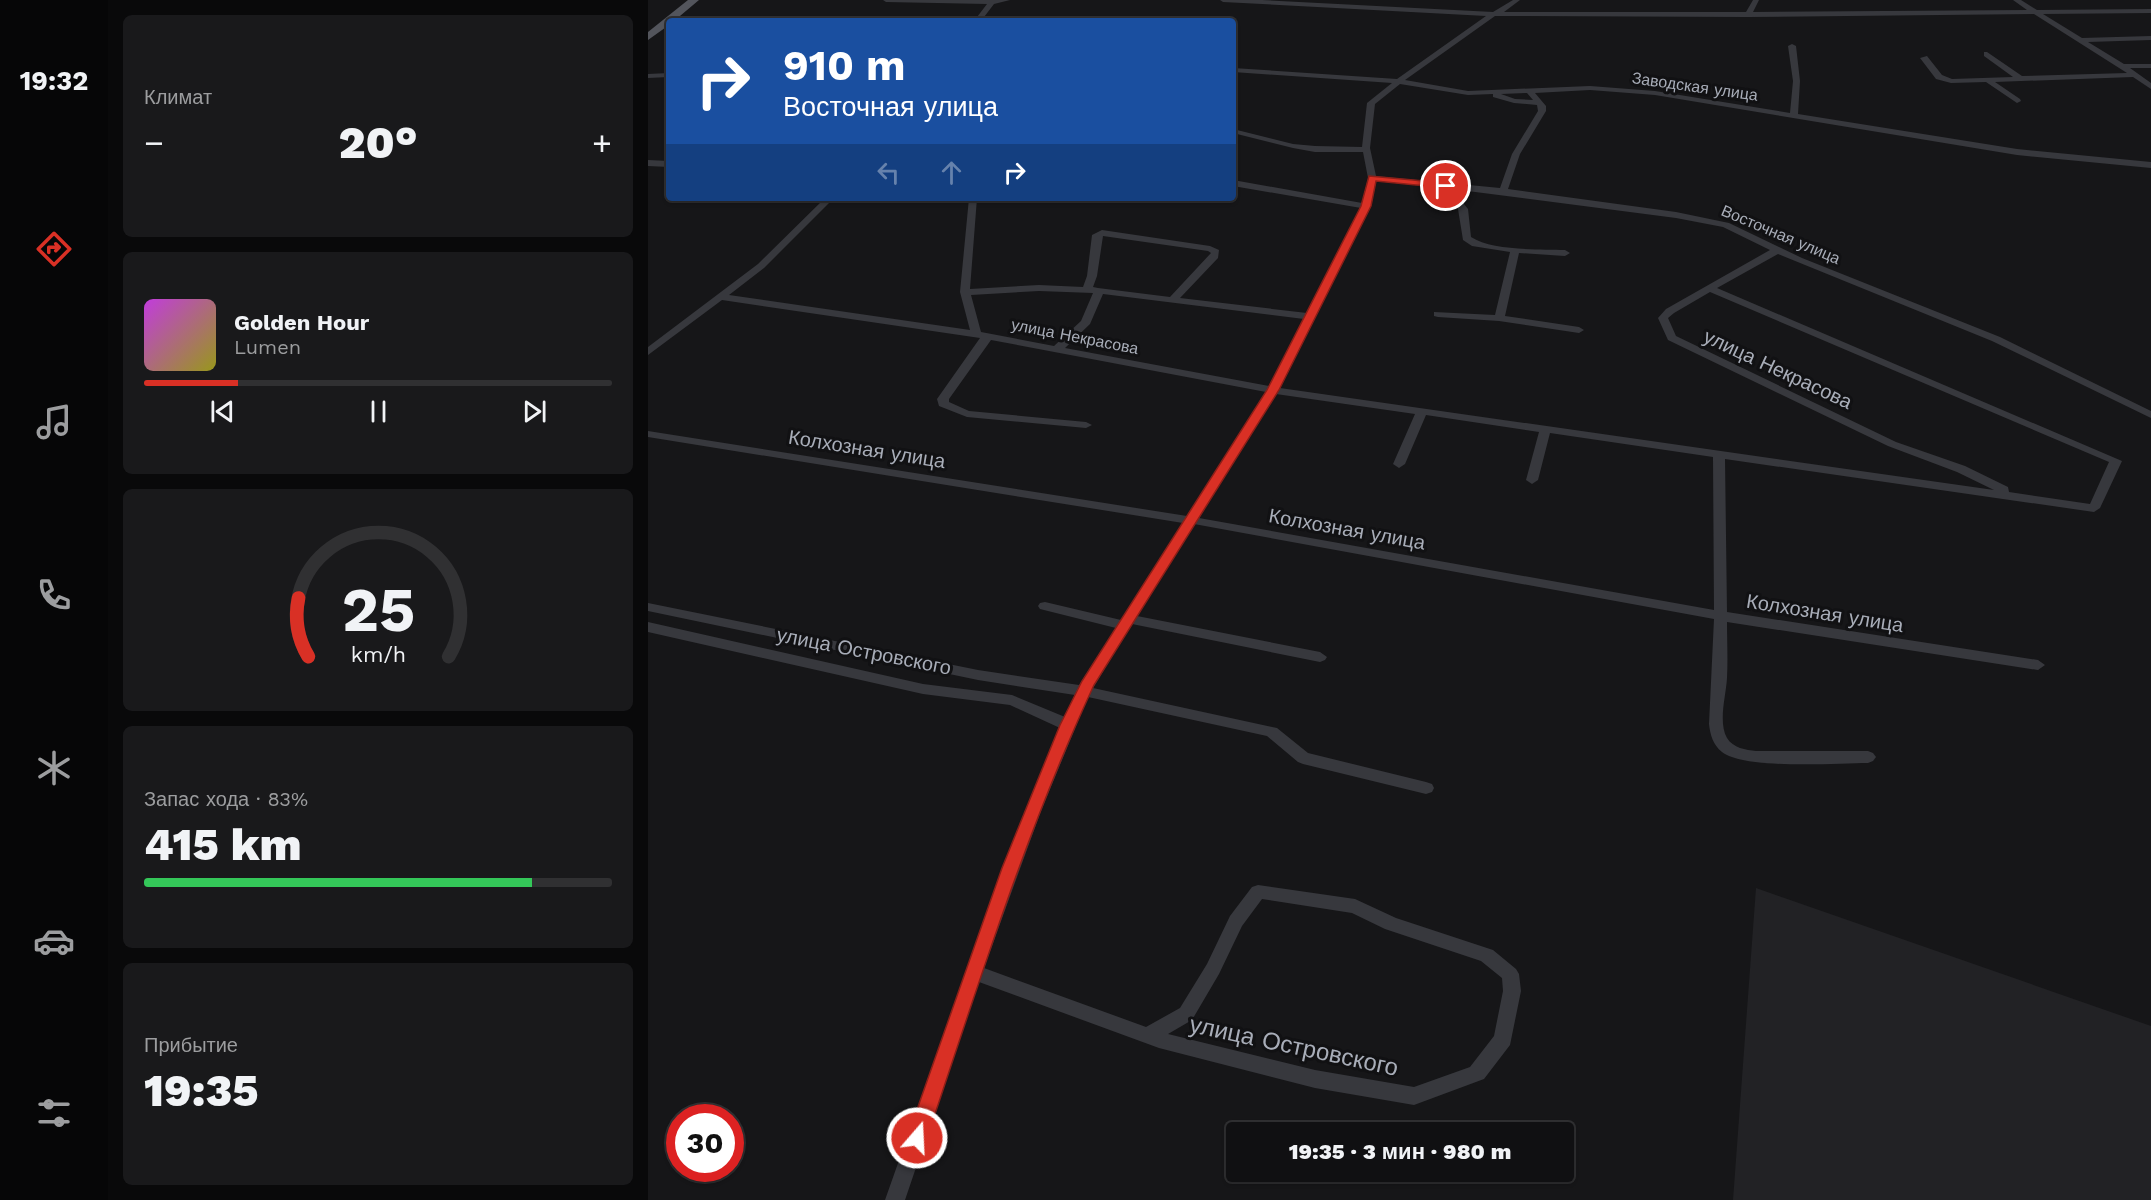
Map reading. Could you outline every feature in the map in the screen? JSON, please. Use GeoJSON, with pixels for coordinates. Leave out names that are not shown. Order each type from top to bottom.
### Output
{"type":"FeatureCollection","features":[{"type":"Feature","properties":{"kind":"main road"},"geometry":{"type":"LineString","coordinates":[[672,18],[694,0]]}},
{"type":"Feature","properties":{"kind":"main road"},"geometry":{"type":"LineString","coordinates":[[648,37],[666,23]]}},
{"type":"Feature","properties":{"kind":"street"},"geometry":{"type":"LineString","coordinates":[[886,0],[1007,0]]}},
{"type":"Feature","properties":{"kind":"street"},"geometry":{"type":"LineString","coordinates":[[1223,0],[1494,14],[1748,15],[2151,10]]}},
{"type":"Feature","properties":{"kind":"street"},"geometry":{"type":"LineString","coordinates":[[895,1200],[1010,868],[1067,725],[1084,691],[1126,622],[1273,390],[1366,206],[1372,178],[1366,150],[1371,104],[1398,81],[1517,0]]}},
{"type":"Feature","properties":{"kind":"street"},"geometry":{"type":"LineString","coordinates":[[1748,15],[1756,0]]}},
{"type":"Feature","properties":{"kind":"street"},"geometry":{"type":"LineString","coordinates":[[2016,0],[2122,66],[2151,87]]}},
{"type":"Feature","properties":{"kind":"street"},"geometry":{"type":"LineString","coordinates":[[979,18],[992,1]]}},
{"type":"Feature","properties":{"kind":"street"},"geometry":{"type":"LineString","coordinates":[[2080,40],[2151,38]]}},
{"type":"Feature","properties":{"kind":"street"},"geometry":{"type":"LineString","coordinates":[[1792,46],[1797,78],[1797,104],[1793,116]]}},
{"type":"Feature","properties":{"kind":"street"},"geometry":{"type":"LineString","coordinates":[[1987,54],[2019,78]]}},
{"type":"Feature","properties":{"kind":"street"},"geometry":{"type":"LineString","coordinates":[[1924,57],[1935,73],[1944,80],[2134,75]]}},
{"type":"Feature","properties":{"kind":"street"},"geometry":{"type":"LineString","coordinates":[[2122,66],[2151,66]]}},
{"type":"Feature","properties":{"kind":"street","name":"Заводская улица"},"geometry":{"type":"LineString","coordinates":[[1236,70],[1398,81],[1468,93],[1590,88],[1654,93],[2017,152],[2151,165]]}},
{"type":"Feature","properties":{"kind":"street"},"geometry":{"type":"LineString","coordinates":[[648,76],[666,75]]}},
{"type":"Feature","properties":{"kind":"street"},"geometry":{"type":"LineString","coordinates":[[1988,80],[2017,101]]}},
{"type":"Feature","properties":{"kind":"street"},"geometry":{"type":"LineString","coordinates":[[1503,191],[1516,154],[1542,111],[1529,90]]}},
{"type":"Feature","properties":{"kind":"street"},"geometry":{"type":"LineString","coordinates":[[1488,92],[1514,100],[1538,103]]}},
{"type":"Feature","properties":{"kind":"street"},"geometry":{"type":"LineString","coordinates":[[1236,132],[1293,146],[1366,150]]}},
{"type":"Feature","properties":{"kind":"street"},"geometry":{"type":"LineString","coordinates":[[648,163],[666,164]]}},
{"type":"Feature","properties":{"kind":"street"},"geometry":{"type":"LineString","coordinates":[[648,171],[666,172]]}},
{"type":"Feature","properties":{"kind":"street","name":"Восточная улица"},"geometry":{"type":"LineString","coordinates":[[1372,178],[1503,191],[1676,215],[1726,225],[1995,339],[2151,415]]}},
{"type":"Feature","properties":{"kind":"street"},"geometry":{"type":"LineString","coordinates":[[1236,184],[1366,206]]}},
{"type":"Feature","properties":{"kind":"street"},"geometry":{"type":"LineString","coordinates":[[1446,186],[1463,208],[1466,238],[1475,244],[1565,254]]}},
{"type":"Feature","properties":{"kind":"street"},"geometry":{"type":"LineString","coordinates":[[648,352],[761,266],[827,201]]}},
{"type":"Feature","properties":{"kind":"street"},"geometry":{"type":"LineString","coordinates":[[973,201],[965,292],[980,334],[986,340],[943,399],[943,404],[947,408],[968,414],[1086,425]]}},
{"type":"Feature","properties":{"kind":"street"},"geometry":{"type":"LineString","coordinates":[[1087,289],[1092,276],[1097,235],[1102,233],[1210,249],[1216,252],[1215,256],[1173,299]]}},
{"type":"Feature","properties":{"kind":"street","name":"улица Некрасова"},"geometry":{"type":"LineString","coordinates":[[1779,249],[1670,311],[1663,318],[1672,339],[1892,444],[1961,469],[2014,495]]}},
{"type":"Feature","properties":{"kind":"street"},"geometry":{"type":"LineString","coordinates":[[1499,318],[1515,250]]}},
{"type":"Feature","properties":{"kind":"street"},"geometry":{"type":"LineString","coordinates":[[965,292],[1087,289],[1310,317]]}},
{"type":"Feature","properties":{"kind":"street","name":"улица Некрасова"},"geometry":{"type":"LineString","coordinates":[[721,297],[980,334],[1273,390],[2094,507],[2116,461],[1710,289]]}},
{"type":"Feature","properties":{"kind":"street"},"geometry":{"type":"LineString","coordinates":[[1057,349],[1086,322],[1099,291]]}},
{"type":"Feature","properties":{"kind":"street"},"geometry":{"type":"LineString","coordinates":[[1438,314],[1499,318],[1579,330]]}},
{"type":"Feature","properties":{"kind":"street"},"geometry":{"type":"LineString","coordinates":[[1399,464],[1422,411]]}},
{"type":"Feature","properties":{"kind":"street"},"geometry":{"type":"LineString","coordinates":[[1532,480],[1545,429]]}},
{"type":"Feature","properties":{"kind":"street","name":"Колхозная улица"},"geometry":{"type":"LineString","coordinates":[[648,434],[1191,520],[1721,616],[2038,666]]}},
{"type":"Feature","properties":{"kind":"street"},"geometry":{"type":"LineString","coordinates":[[1719,455],[1721,616],[1717,716],[1720,739],[1726,747],[1738,754],[1756,757],[1868,757]]}},
{"type":"Feature","properties":{"kind":"street"},"geometry":{"type":"LineString","coordinates":[[1046,606],[1320,657]]}},
{"type":"Feature","properties":{"kind":"street"},"geometry":{"type":"LineString","coordinates":[[648,607],[978,675],[1084,691],[1272,732],[1303,758],[1426,788]]}},
{"type":"Feature","properties":{"kind":"street","name":"улица Островского"},"geometry":{"type":"LineString","coordinates":[[648,627],[922,689],[1012,700],[1067,725]]}},
{"type":"Feature","properties":{"kind":"street","name":"улица Островского"},"geometry":{"type":"LineString","coordinates":[[974,972],[1147,1036],[1316,1079],[1414,1096],[1477,1073],[1503,1039],[1512,991],[1510,975],[1487,955],[1391,924],[1356,906],[1258,892],[1236,921],[1213,969],[1186,1014],[1147,1036]]}},
{"type":"Feature","properties":{"kind":"shaded area"},"geometry":{"type":"Polygon","coordinates":[[[1756,888],[2151,1026],[2151,1200],[1733,1200],[1756,888]]]}},
{"type":"Feature","properties":{"kind":"route"},"geometry":{"type":"LineString","coordinates":[[917,1138],[1010,868],[1067,725],[1087,684],[1273,390],[1366,206],[1372,178],[1446,186]]}}]}
